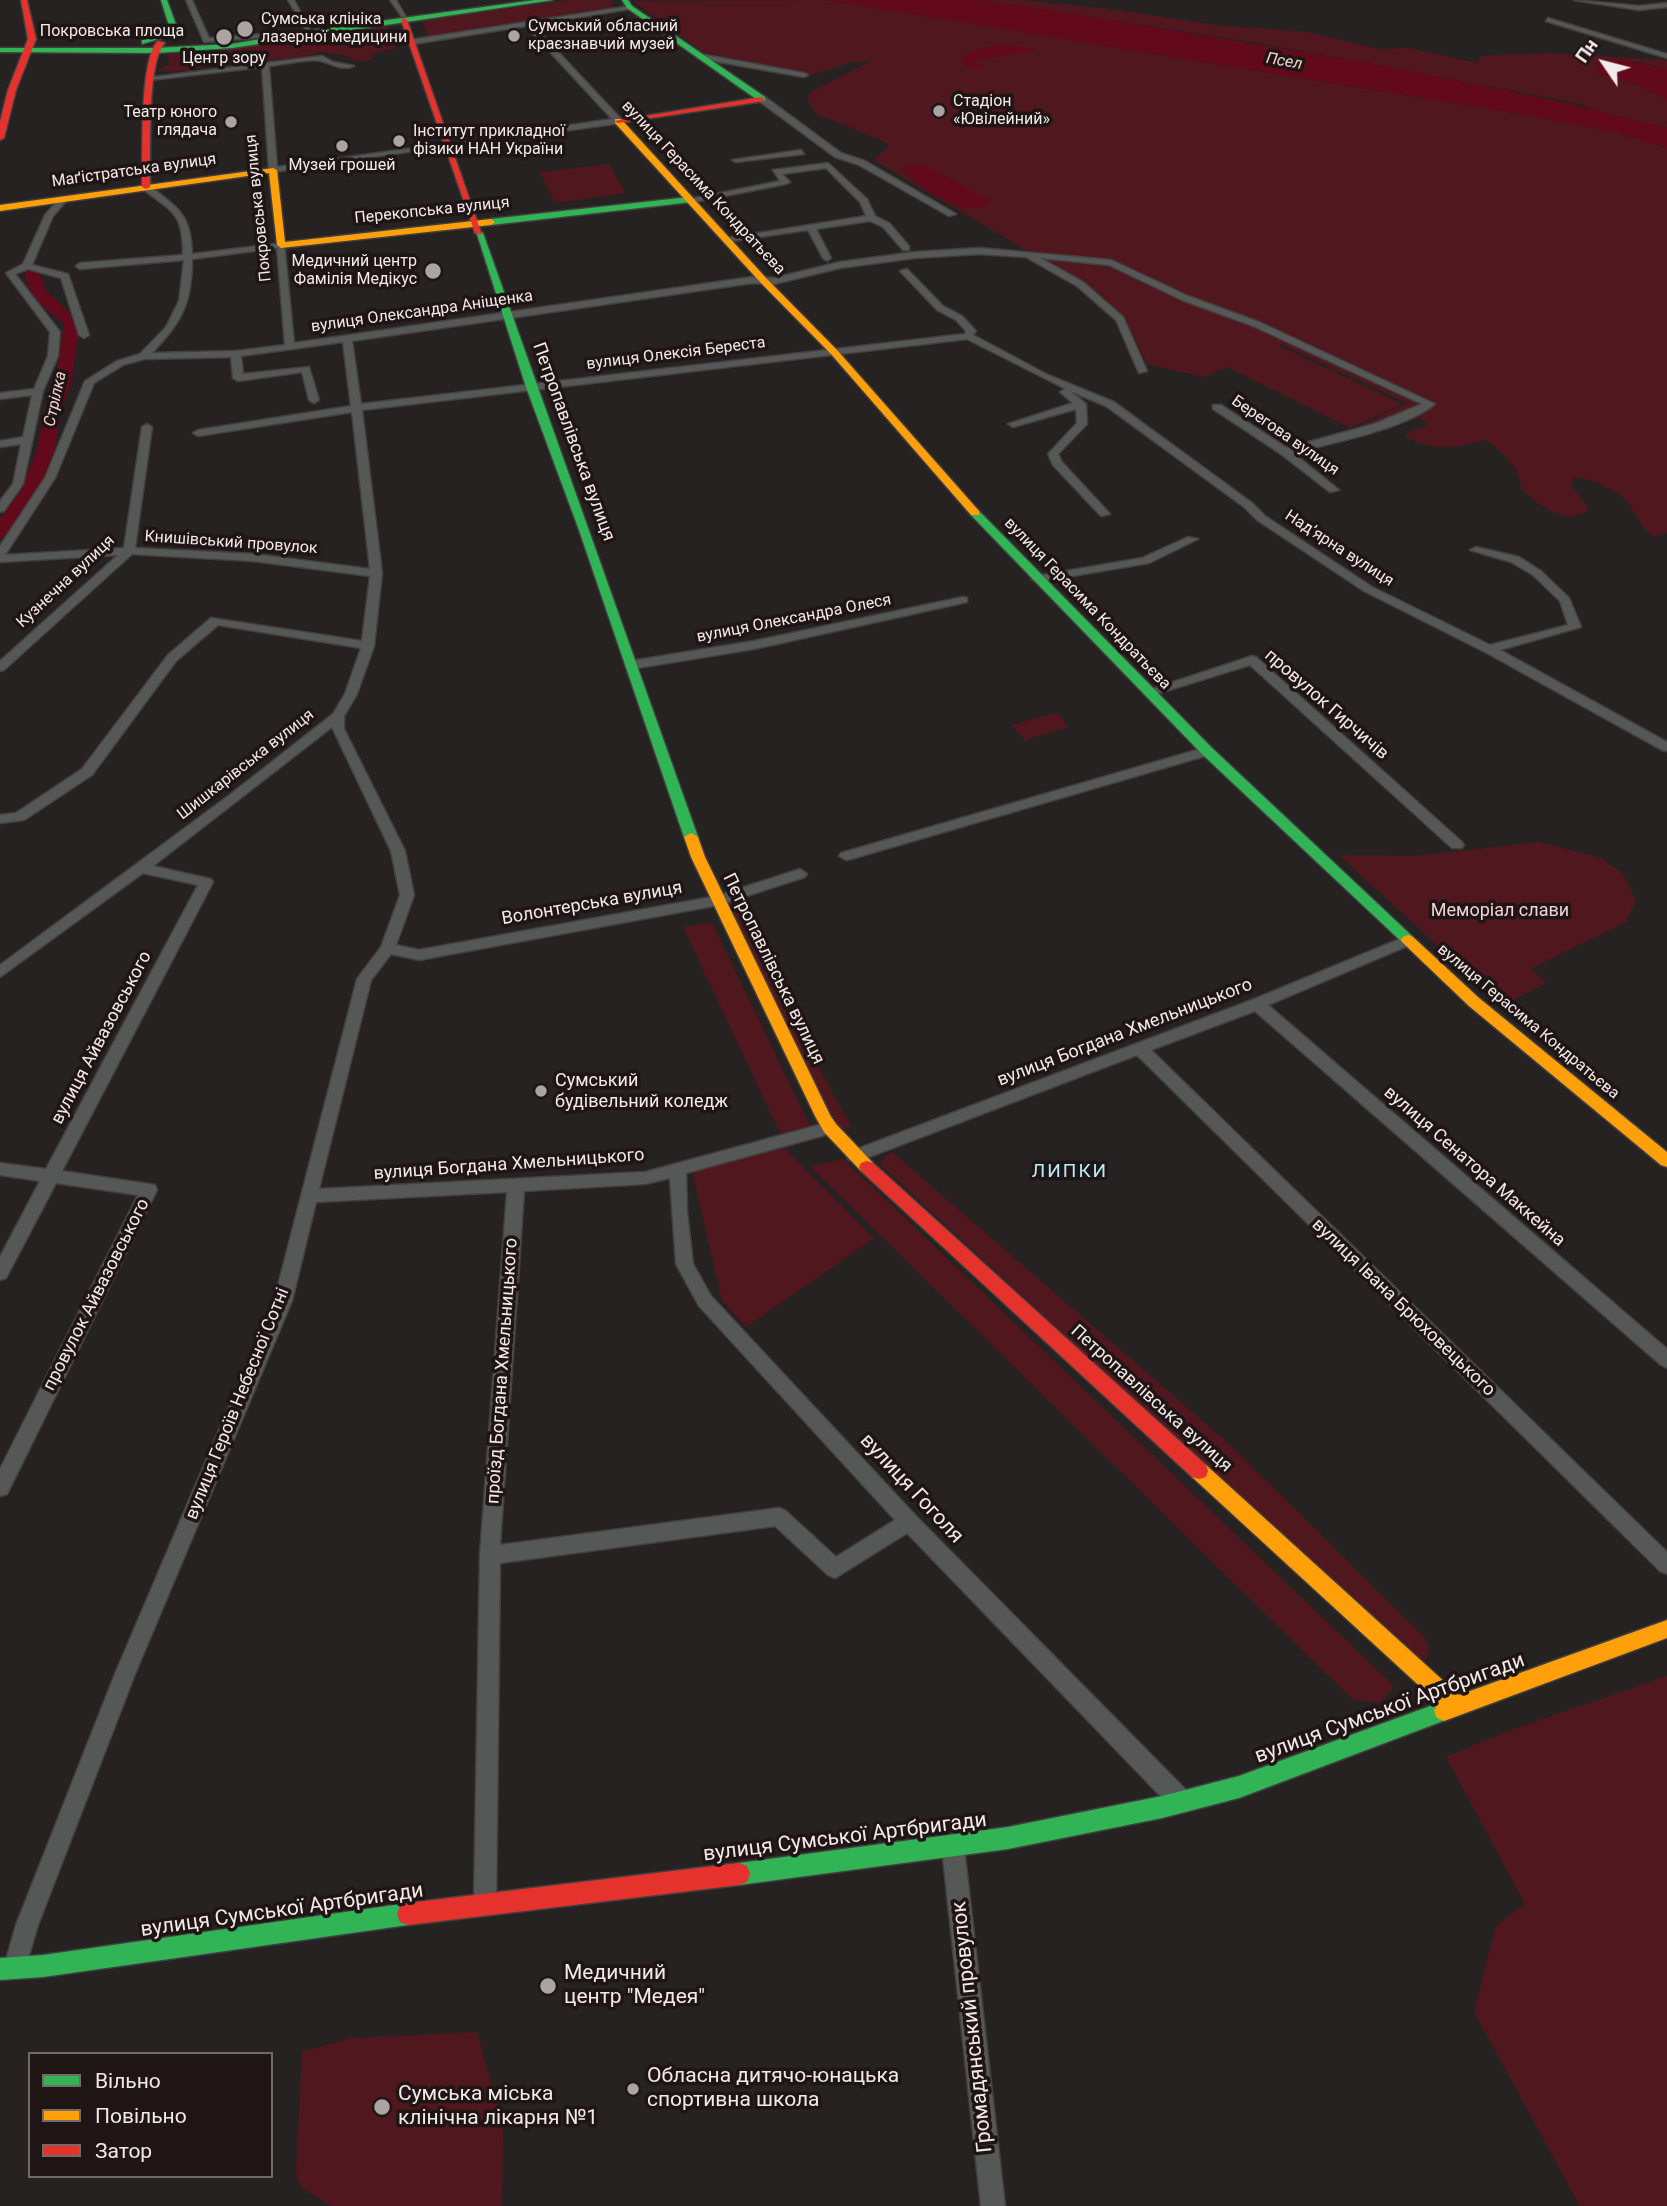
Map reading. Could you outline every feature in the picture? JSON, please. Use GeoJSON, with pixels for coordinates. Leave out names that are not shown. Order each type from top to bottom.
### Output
{"type":"FeatureCollection","features":[{"type":"Feature","properties":{"kind":"street"},"geometry":{"type":"LineString","coordinates":[[0,138],[6,91],[32,39],[24,0]]}},
{"type":"Feature","properties":{"kind":"street"},"geometry":{"type":"LineString","coordinates":[[143,356],[161,338],[182,309],[189,257],[187,234],[180,214],[146,187],[153,45],[175,33],[164,0]]}},
{"type":"Feature","properties":{"kind":"street"},"geometry":{"type":"LineString","coordinates":[[189,0],[207,40],[308,31],[291,0]]}},
{"type":"Feature","properties":{"kind":"street"},"geometry":{"type":"LineString","coordinates":[[393,0],[404,18]]}},
{"type":"Feature","properties":{"kind":"street","name":"Покровська площа"},"geometry":{"type":"LineString","coordinates":[[0,50],[153,45],[225,48],[271,42],[308,31],[550,0]]}},
{"type":"Feature","properties":{"kind":"street"},"geometry":{"type":"LineString","coordinates":[[1583,1],[1614,7],[1667,5]]}},
{"type":"Feature","properties":{"kind":"street"},"geometry":{"type":"LineString","coordinates":[[413,42],[529,25],[627,4],[838,155],[862,163],[952,214]]}},
{"type":"Feature","properties":{"kind":"street","name":"Петропавлівська вулиця"},"geometry":{"type":"LineString","coordinates":[[404,18],[454,144],[476,225],[531,387],[698,857],[775,1022],[830,1128],[855,1156],[1457,1707]]}},
{"type":"Feature","properties":{"kind":"street"},"geometry":{"type":"LineString","coordinates":[[1548,20],[1667,56]]}},
{"type":"Feature","properties":{"kind":"street","name":"вулиця Герасима Кондратьєва"},"geometry":{"type":"LineString","coordinates":[[529,25],[764,281],[834,352],[968,506],[1207,751],[1485,1010],[1667,1161]]}},
{"type":"Feature","properties":{"kind":"street"},"geometry":{"type":"LineString","coordinates":[[700,56],[804,75]]}},
{"type":"Feature","properties":{"kind":"street"},"geometry":{"type":"LineString","coordinates":[[150,78],[323,58],[331,64],[350,66]]}},
{"type":"Feature","properties":{"kind":"street","name":"Покровська вулиця"},"geometry":{"type":"LineString","coordinates":[[265,65],[290,346]]}},
{"type":"Feature","properties":{"kind":"street"},"geometry":{"type":"LineString","coordinates":[[273,170],[762,99]]}},
{"type":"Feature","properties":{"kind":"street"},"geometry":{"type":"LineString","coordinates":[[736,160],[801,152]]}},
{"type":"Feature","properties":{"kind":"street"},"geometry":{"type":"LineString","coordinates":[[759,157],[776,172],[828,165],[864,201],[871,218]]}},
{"type":"Feature","properties":{"kind":"street","name":"Маґістратська вулиця"},"geometry":{"type":"LineString","coordinates":[[0,208],[273,170]]}},
{"type":"Feature","properties":{"kind":"street","name":"Перекопська вулиця"},"geometry":{"type":"LineString","coordinates":[[80,266],[189,257],[689,200],[786,182],[776,172]]}},
{"type":"Feature","properties":{"kind":"street"},"geometry":{"type":"LineString","coordinates":[[27,266],[49,215],[64,199]]}},
{"type":"Feature","properties":{"kind":"street"},"geometry":{"type":"LineString","coordinates":[[726,239],[871,218],[886,225],[906,247]]}},
{"type":"Feature","properties":{"kind":"street"},"geometry":{"type":"LineString","coordinates":[[810,226],[827,258]]}},
{"type":"Feature","properties":{"kind":"street","name":"вулиця Олександра Аніщенка"},"geometry":{"type":"LineString","coordinates":[[0,557],[50,478],[90,381],[120,362],[143,356],[236,354],[752,280],[764,281],[839,265],[915,255],[979,251],[1111,263],[1185,298],[1256,324],[1430,404],[1416,412],[1356,432],[1285,452]]}},
{"type":"Feature","properties":{"kind":"street"},"geometry":{"type":"LineString","coordinates":[[1028,254],[1080,284],[1120,319],[1142,371]]}},
{"type":"Feature","properties":{"kind":"street"},"geometry":{"type":"LineString","coordinates":[[0,509],[16,486],[38,391],[53,356],[55,332],[9,273],[27,266],[65,276],[84,335]]}},
{"type":"Feature","properties":{"kind":"street"},"geometry":{"type":"LineString","coordinates":[[904,271],[940,308],[959,318],[971,331],[968,336]]}},
{"type":"Feature","properties":{"kind":"street","name":"вулиця Олексія Береста"},"geometry":{"type":"LineString","coordinates":[[355,408],[968,336]]}},
{"type":"Feature","properties":{"kind":"street","name":"Надʼярна вулиця"},"geometry":{"type":"LineString","coordinates":[[968,336],[1045,377],[1110,404],[1248,505],[1261,518],[1368,589],[1489,649],[1667,747]]}},
{"type":"Feature","properties":{"kind":"street","name":"Шишкарівська вулиця"},"geometry":{"type":"LineString","coordinates":[[3,968],[236,797],[338,716],[351,694],[368,646],[376,573],[347,339]]}},
{"type":"Feature","properties":{"kind":"street"},"geometry":{"type":"LineString","coordinates":[[236,354],[238,378],[306,369],[319,416]]}},
{"type":"Feature","properties":{"kind":"street","name":"Надʼярна вулиця"},"geometry":{"type":"LineString","coordinates":[[1045,377],[1081,404]]}},
{"type":"Feature","properties":{"kind":"street"},"geometry":{"type":"LineString","coordinates":[[0,396],[38,391]]}},
{"type":"Feature","properties":{"kind":"street"},"geometry":{"type":"LineString","coordinates":[[1013,424],[1081,404],[1082,424],[1053,454],[1057,463],[1105,514]]}},
{"type":"Feature","properties":{"kind":"street","name":"Берегова вулиця"},"geometry":{"type":"LineString","coordinates":[[1217,407],[1285,452],[1334,490]]}},
{"type":"Feature","properties":{"kind":"street"},"geometry":{"type":"LineString","coordinates":[[198,433],[319,416],[355,408]]}},
{"type":"Feature","properties":{"kind":"street","name":"Кузнечна вулиця"},"geometry":{"type":"LineString","coordinates":[[0,667],[129,551],[147,427]]}},
{"type":"Feature","properties":{"kind":"street"},"geometry":{"type":"LineString","coordinates":[[0,444],[26,440]]}},
{"type":"Feature","properties":{"kind":"street"},"geometry":{"type":"LineString","coordinates":[[0,488],[16,486]]}},
{"type":"Feature","properties":{"kind":"street"},"geometry":{"type":"LineString","coordinates":[[1037,579],[1145,561],[1192,539]]}},
{"type":"Feature","properties":{"kind":"street"},"geometry":{"type":"LineString","coordinates":[[1476,550],[1515,559],[1536,573],[1565,600],[1575,627],[1489,649]]}},
{"type":"Feature","properties":{"kind":"street","name":"Книшівський провулок"},"geometry":{"type":"LineString","coordinates":[[0,557],[129,551],[248,557],[313,563],[376,573]]}},
{"type":"Feature","properties":{"kind":"street","name":"вулиця Олександра Олеся"},"geometry":{"type":"LineString","coordinates":[[631,666],[754,645],[962,600]]}},
{"type":"Feature","properties":{"kind":"street"},"geometry":{"type":"LineString","coordinates":[[0,820],[19,817],[87,772],[172,658],[215,621],[368,646]]}},
{"type":"Feature","properties":{"kind":"street","name":"провулок Гирчичів"},"geometry":{"type":"LineString","coordinates":[[1149,692],[1252,660],[1457,845]]}},
{"type":"Feature","properties":{"kind":"street","name":"вулиця Героїв Небесної Сотні"},"geometry":{"type":"LineString","coordinates":[[8,1968],[125,1674],[283,1301],[364,979],[388,948],[407,895],[398,851],[344,743],[338,729],[338,716]]}},
{"type":"Feature","properties":{"kind":"street"},"geometry":{"type":"LineString","coordinates":[[304,742],[322,737],[344,743]]}},
{"type":"Feature","properties":{"kind":"street"},"geometry":{"type":"LineString","coordinates":[[846,856],[1207,751]]}},
{"type":"Feature","properties":{"kind":"street","name":"вулиця Айвазовського"},"geometry":{"type":"LineString","coordinates":[[0,1273],[206,882],[139,867]]}},
{"type":"Feature","properties":{"kind":"street","name":"Волонтерська вулиця"},"geometry":{"type":"LineString","coordinates":[[388,948],[419,955],[719,900],[800,874]]}},
{"type":"Feature","properties":{"kind":"street","name":"вулиця Богдана Хмельницького"},"geometry":{"type":"LineString","coordinates":[[855,1156],[1257,1004],[1408,941]]}},
{"type":"Feature","properties":{"kind":"street","name":"вулиця Сенатора Маккейна"},"geometry":{"type":"LineString","coordinates":[[1257,1004],[1667,1360]]}},
{"type":"Feature","properties":{"kind":"street","name":"вулиця Івана Брюховецького"},"geometry":{"type":"LineString","coordinates":[[1140,1049],[1667,1565]]}},
{"type":"Feature","properties":{"kind":"street","name":"вулиця Богдана Хмельницького"},"geometry":{"type":"LineString","coordinates":[[311,1196],[645,1178],[830,1128]]}},
{"type":"Feature","properties":{"kind":"street"},"geometry":{"type":"LineString","coordinates":[[0,1169],[51,1176]]}},
{"type":"Feature","properties":{"kind":"street","name":"вулиця Гоголя"},"geometry":{"type":"LineString","coordinates":[[678,1169],[679,1212],[685,1264],[705,1301],[909,1522],[1182,1803]]}},
{"type":"Feature","properties":{"kind":"street","name":"провулок Айвазовського"},"geometry":{"type":"LineString","coordinates":[[0,1488],[149,1190],[51,1176]]}},
{"type":"Feature","properties":{"kind":"street","name":"проїзд Богдана Хмельницького"},"geometry":{"type":"LineString","coordinates":[[485,1903],[490,1555],[516,1187]]}},
{"type":"Feature","properties":{"kind":"street"},"geometry":{"type":"LineString","coordinates":[[490,1555],[779,1517],[835,1569],[909,1522]]}},
{"type":"Feature","properties":{"kind":"street","name":"вулиця Сумської Артбригади"},"geometry":{"type":"LineString","coordinates":[[8,1968],[485,1903],[953,1848],[1182,1803],[1239,1787],[1667,1629]]}},
{"type":"Feature","properties":{"kind":"street","name":"Громадянський провулок"},"geometry":{"type":"LineString","coordinates":[[953,1848],[993,2206]]}},
{"type":"Feature","properties":{"kind":"green space"},"geometry":{"type":"Polygon","coordinates":[[[569,0],[611,0],[614,8],[429,38],[422,21],[569,0]]]}},
{"type":"Feature","properties":{"kind":"green space"},"geometry":{"type":"Polygon","coordinates":[[[826,0],[1532,116],[1619,133],[1667,148],[1667,533],[1653,537],[1626,500],[1587,479],[1574,477],[1571,485],[1589,509],[1571,516],[1553,512],[1521,489],[1514,467],[1487,440],[1445,447],[1426,445],[1405,436],[1426,426],[1427,423],[1419,418],[1367,434],[1354,429],[1407,403],[1281,344],[1279,346],[1402,404],[1350,428],[1227,367],[1204,377],[1147,364],[1125,318],[1099,293],[879,163],[874,159],[889,146],[883,141],[817,114],[807,100],[811,92],[871,61],[853,62],[811,75],[703,52],[633,1],[826,0]]]}},
{"type":"Feature","properties":{"kind":"green space"},"geometry":{"type":"Polygon","coordinates":[[[980,0],[1020,0],[1110,9],[1215,25],[1306,32],[1380,49],[1408,48],[1477,63],[1481,56],[1550,53],[1667,60],[1667,68],[1639,62],[1597,64],[1596,72],[1632,82],[1667,100],[1667,128],[1589,109],[1583,104],[1259,43],[980,0]]]}},
{"type":"Feature","properties":{"kind":"green space"},"geometry":{"type":"Polygon","coordinates":[[[386,25],[391,35],[398,37],[393,40],[397,49],[379,51],[370,57],[373,60],[358,62],[344,55],[321,52],[302,57],[190,69],[193,71],[178,71],[174,74],[169,70],[157,71],[169,64],[168,54],[212,51],[386,25]]]}},
{"type":"Feature","properties":{"kind":"green space"},"geometry":{"type":"Polygon","coordinates":[[[609,164],[626,193],[555,203],[540,172],[609,164]]]}},
{"type":"Feature","properties":{"kind":"green space"},"geometry":{"type":"Polygon","coordinates":[[[1057,713],[1069,727],[1025,740],[1012,725],[1057,713]]]}},
{"type":"Feature","properties":{"kind":"green space","name":"Меморіал слави"},"geometry":{"type":"Polygon","coordinates":[[[1538,842],[1601,858],[1623,874],[1636,901],[1626,922],[1530,969],[1547,983],[1502,1005],[1339,855],[1416,856],[1538,842]]]}},
{"type":"Feature","properties":{"kind":"green space"},"geometry":{"type":"Polygon","coordinates":[[[742,900],[791,1016],[851,1127],[839,1131],[727,904],[742,900]]]}},
{"type":"Feature","properties":{"kind":"green space"},"geometry":{"type":"Polygon","coordinates":[[[712,923],[810,1126],[780,1133],[683,927],[712,923]]]}},
{"type":"Feature","properties":{"kind":"green space"},"geometry":{"type":"Polygon","coordinates":[[[781,1145],[874,1238],[746,1327],[722,1300],[692,1171],[781,1145]]]}},
{"type":"Feature","properties":{"kind":"green space"},"geometry":{"type":"Polygon","coordinates":[[[892,1152],[1228,1443],[1427,1640],[1429,1652],[1424,1660],[1413,1659],[880,1164],[885,1156],[892,1152]]]}},
{"type":"Feature","properties":{"kind":"green space"},"geometry":{"type":"Polygon","coordinates":[[[843,1159],[1394,1686],[1381,1703],[1353,1700],[811,1167],[843,1159]]]}},
{"type":"Feature","properties":{"kind":"green space"},"geometry":{"type":"Polygon","coordinates":[[[1667,1676],[1667,2206],[1580,2206],[1474,2012],[1496,1926],[1525,1904],[1446,1757],[1508,1731],[1667,1676]]]}},
{"type":"Feature","properties":{"kind":"green space","name":"Сумська міська клінічна лікарня №1"},"geometry":{"type":"Polygon","coordinates":[[[477,2032],[503,2126],[502,2206],[332,2206],[302,2188],[296,2175],[302,2052],[351,2038],[477,2032]]]}},
{"type":"Feature","properties":{"kind":"water","name":"Псел"},"geometry":{"type":"Polygon","coordinates":[[[826,0],[980,0],[1386,66],[1562,102],[1667,128],[1667,148],[1619,133],[1532,116],[826,0]]]}},
{"type":"Feature","properties":{"kind":"water"},"geometry":{"type":"Polygon","coordinates":[[[999,44],[1038,50],[981,59],[975,63],[981,67],[978,69],[961,64],[966,53],[999,44]]]}},
{"type":"Feature","properties":{"kind":"water"},"geometry":{"type":"Polygon","coordinates":[[[1619,60],[1667,68],[1667,100],[1632,82],[1596,73],[1597,64],[1619,60]]]}},
{"type":"Feature","properties":{"kind":"water"},"geometry":{"type":"Polygon","coordinates":[[[925,165],[991,202],[981,207],[969,208],[944,200],[920,185],[902,168],[925,165]]]}},
{"type":"Feature","properties":{"kind":"waterway","name":"Стрілка"},"geometry":{"type":"LineString","coordinates":[[0,532],[30,491],[46,450],[52,415],[64,379],[72,322],[40,294],[32,279],[32,271]]}},
{"type":"Feature","properties":{"kind":"traffic: fast"},"geometry":{"type":"LineString","coordinates":[[145,42],[175,33],[164,0]]}},
{"type":"Feature","properties":{"kind":"traffic: fast"},"geometry":{"type":"LineString","coordinates":[[0,50],[155,50],[232,46],[307,33],[550,0]]}},
{"type":"Feature","properties":{"kind":"traffic: fast"},"geometry":{"type":"LineString","coordinates":[[625,0],[629,7],[762,99]]}},
{"type":"Feature","properties":{"kind":"traffic: fast"},"geometry":{"type":"LineString","coordinates":[[491,222],[689,200]]}},
{"type":"Feature","properties":{"kind":"traffic: fast"},"geometry":{"type":"LineString","coordinates":[[479,233],[691,837]]}},
{"type":"Feature","properties":{"kind":"traffic: fast"},"geometry":{"type":"LineString","coordinates":[[975,513],[1207,751],[1408,940]]}},
{"type":"Feature","properties":{"kind":"traffic: fast"},"geometry":{"type":"LineString","coordinates":[[739,1874],[1008,1838],[1162,1807],[1239,1787],[1444,1711]]}},
{"type":"Feature","properties":{"kind":"traffic: fast"},"geometry":{"type":"LineString","coordinates":[[0,1969],[43,1966],[408,1914]]}},
{"type":"Feature","properties":{"kind":"traffic: slow"},"geometry":{"type":"LineString","coordinates":[[618,121],[764,281],[834,352],[975,513]]}},
{"type":"Feature","properties":{"kind":"traffic: slow"},"geometry":{"type":"LineString","coordinates":[[0,208],[273,170],[281,245],[491,222]]}},
{"type":"Feature","properties":{"kind":"traffic: slow"},"geometry":{"type":"LineString","coordinates":[[691,837],[698,857],[823,1116],[830,1128],[867,1167]]}},
{"type":"Feature","properties":{"kind":"traffic: slow"},"geometry":{"type":"LineString","coordinates":[[1408,940],[1474,1002],[1667,1161]]}},
{"type":"Feature","properties":{"kind":"traffic: slow"},"geometry":{"type":"LineString","coordinates":[[1199,1471],[1457,1707]]}},
{"type":"Feature","properties":{"kind":"traffic: slow"},"geometry":{"type":"LineString","coordinates":[[1444,1711],[1667,1629]]}},
{"type":"Feature","properties":{"kind":"traffic: jam"},"geometry":{"type":"LineString","coordinates":[[0,138],[12,90],[32,39],[24,0]]}},
{"type":"Feature","properties":{"kind":"traffic: jam"},"geometry":{"type":"LineString","coordinates":[[404,20],[479,233]]}},
{"type":"Feature","properties":{"kind":"traffic: jam"},"geometry":{"type":"LineString","coordinates":[[146,187],[148,88],[155,48],[161,43]]}},
{"type":"Feature","properties":{"kind":"traffic: jam"},"geometry":{"type":"LineString","coordinates":[[618,121],[762,99]]}},
{"type":"Feature","properties":{"kind":"traffic: jam"},"geometry":{"type":"LineString","coordinates":[[867,1167],[1199,1471]]}},
{"type":"Feature","properties":{"kind":"traffic: jam"},"geometry":{"type":"LineString","coordinates":[[408,1914],[739,1874]]}},
{"type":"Feature","properties":{"kind":"place","name":"Сумська клініка лазерної медицини"},"geometry":{"type":"Point","coordinates":[245,29]}},
{"type":"Feature","properties":{"kind":"place","name":"Сумський обласний краєзнавчий музей"},"geometry":{"type":"Point","coordinates":[514,36]}},
{"type":"Feature","properties":{"kind":"place","name":"Центр зору"},"geometry":{"type":"Point","coordinates":[224,37]}},
{"type":"Feature","properties":{"kind":"place","name":"Стадіон «Ювілейний»"},"geometry":{"type":"Point","coordinates":[939,111]}},
{"type":"Feature","properties":{"kind":"place","name":"Театр юного глядача"},"geometry":{"type":"Point","coordinates":[231,122]}},
{"type":"Feature","properties":{"kind":"place","name":"Інститут прикладної фізики НАН України"},"geometry":{"type":"Point","coordinates":[399,141]}},
{"type":"Feature","properties":{"kind":"place","name":"Музей грошей"},"geometry":{"type":"Point","coordinates":[342,146]}},
{"type":"Feature","properties":{"kind":"place","name":"Медичний центр Фамілія Медікус"},"geometry":{"type":"Point","coordinates":[433,271]}},
{"type":"Feature","properties":{"kind":"place","name":"Сумський будівельний коледж"},"geometry":{"type":"Point","coordinates":[541,1091]}},
{"type":"Feature","properties":{"kind":"place","name":"Медичний центр \"Медея\""},"geometry":{"type":"Point","coordinates":[548,1986]}},
{"type":"Feature","properties":{"kind":"place","name":"Обласна дитячо-юнацька спортивна школа"},"geometry":{"type":"Point","coordinates":[633,2089]}},
{"type":"Feature","properties":{"kind":"place","name":"Сумська міська клінічна лікарня №1"},"geometry":{"type":"Point","coordinates":[382,2107]}},
{"type":"Feature","properties":{"kind":"district","name":"ЛИПКИ"},"geometry":{"type":"Point","coordinates":[1070,1172]}}]}
